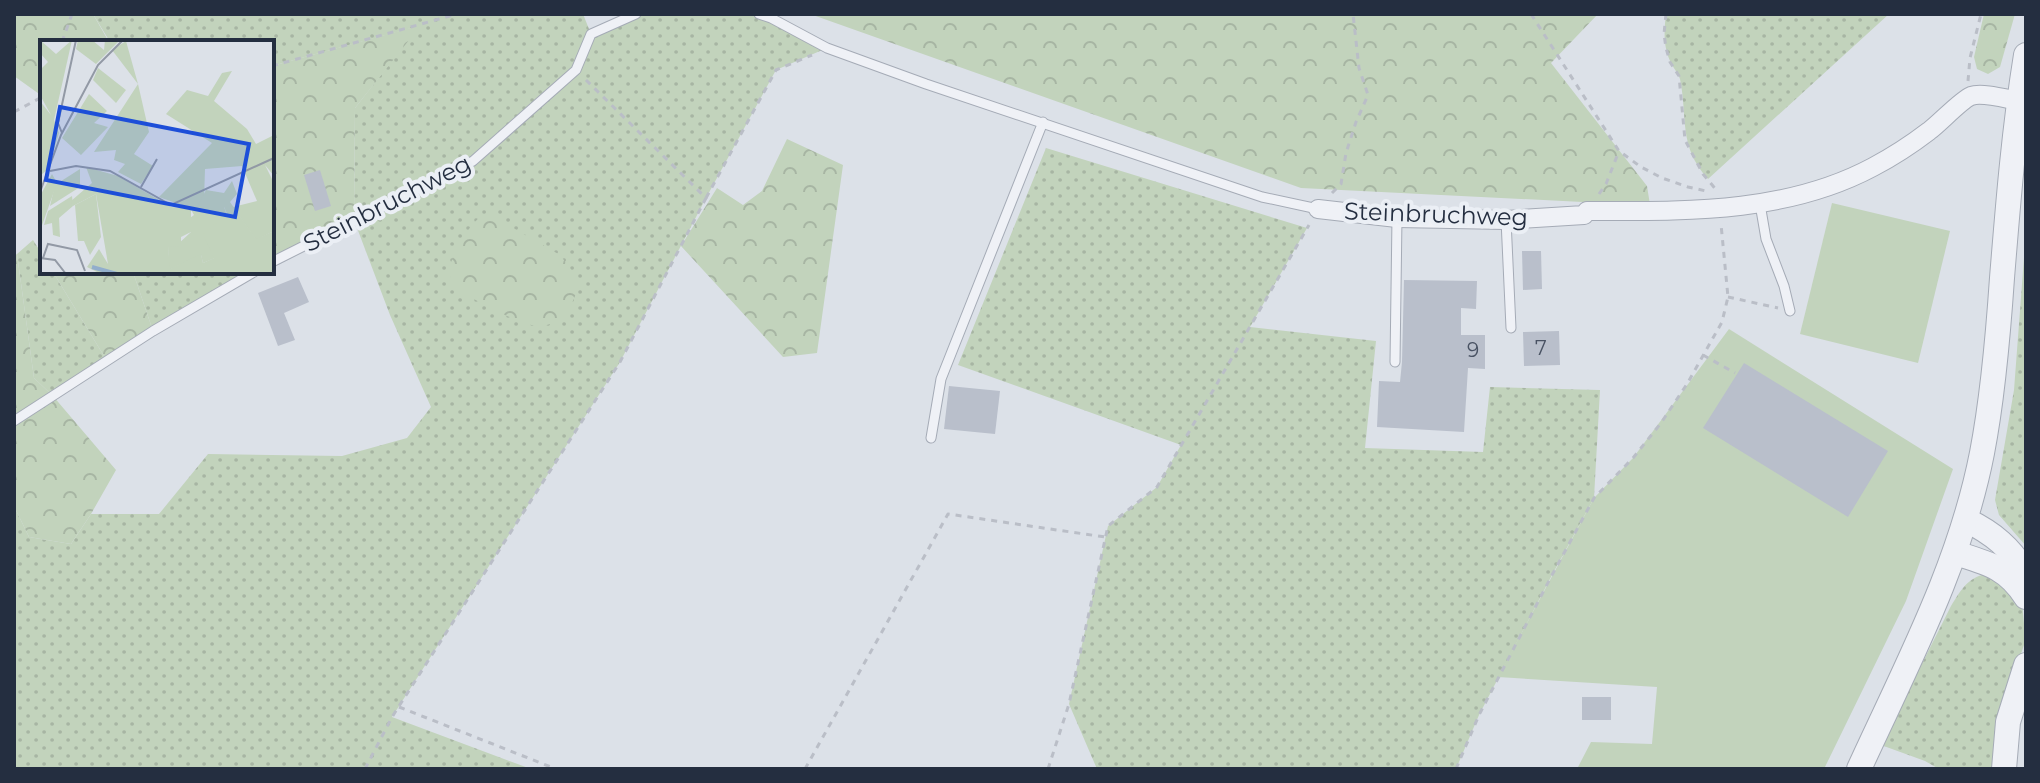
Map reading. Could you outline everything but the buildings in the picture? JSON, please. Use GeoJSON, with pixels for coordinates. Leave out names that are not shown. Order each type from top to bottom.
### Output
{"type":"FeatureCollection","features":[{"type":"Feature","properties":{"kind":"street"},"geometry":{"type":"LineString","coordinates":[[1859,769],[1929,618],[1955,553],[1982,454],[2026,55]]}},
{"type":"Feature","properties":{"kind":"street","name":"Steinbruchweg"},"geometry":{"type":"LineString","coordinates":[[1318,209],[1397,218],[1506,220],[1584,215],[1587,211],[1760,204],[1815,191],[1870,169],[1928,132],[1969,96]]}},
{"type":"Feature","properties":{"kind":"street"},"geometry":{"type":"LineString","coordinates":[[1969,96],[2019,101]]}},
{"type":"Feature","properties":{"kind":"street"},"geometry":{"type":"LineString","coordinates":[[1966,520],[2007,546],[2026,574]]}},
{"type":"Feature","properties":{"kind":"street"},"geometry":{"type":"LineString","coordinates":[[1955,553],[1999,568],[2016,582],[2026,597]]}},
{"type":"Feature","properties":{"kind":"street"},"geometry":{"type":"LineString","coordinates":[[2004,769],[2008,722],[2026,665]]}},
{"type":"Feature","properties":{"kind":"lane","name":"Steinbruchweg"},"geometry":{"type":"LineString","coordinates":[[274,261],[473,161],[576,70],[591,34],[636,14]]}},
{"type":"Feature","properties":{"kind":"lane","name":"Steinbruchweg"},"geometry":{"type":"LineString","coordinates":[[759,14],[827,48],[926,84],[1262,197],[1318,209]]}},
{"type":"Feature","properties":{"kind":"lane"},"geometry":{"type":"LineString","coordinates":[[931,438],[941,379],[1043,122]]}},
{"type":"Feature","properties":{"kind":"lane"},"geometry":{"type":"LineString","coordinates":[[1760,204],[1766,239],[1790,311]]}},
{"type":"Feature","properties":{"kind":"lane"},"geometry":{"type":"LineString","coordinates":[[1395,362],[1397,218]]}},
{"type":"Feature","properties":{"kind":"lane"},"geometry":{"type":"LineString","coordinates":[[1506,220],[1511,328]]}},
{"type":"Feature","properties":{"kind":"lane"},"geometry":{"type":"LineString","coordinates":[[14,421],[153,331],[251,274]]}},
{"type":"Feature","properties":{"kind":"path"},"geometry":{"type":"LineString","coordinates":[[63,40],[72,14]]}},
{"type":"Feature","properties":{"kind":"path"},"geometry":{"type":"LineString","coordinates":[[274,65],[457,14]]}},
{"type":"Feature","properties":{"kind":"path"},"geometry":{"type":"LineString","coordinates":[[1048,769],[1069,704],[1108,526],[1157,487],[1318,209],[1341,184],[1346,153],[1368,95],[1359,68],[1353,14]]}},
{"type":"Feature","properties":{"kind":"path"},"geometry":{"type":"LineString","coordinates":[[1531,14],[1619,151],[1662,178],[1720,194],[1703,174],[1685,140],[1679,76],[1666,48],[1666,14]]}},
{"type":"Feature","properties":{"kind":"path"},"geometry":{"type":"LineString","coordinates":[[1969,96],[1970,58],[1981,14]]}},
{"type":"Feature","properties":{"kind":"path"},"geometry":{"type":"LineString","coordinates":[[365,769],[399,707],[620,362],[776,70],[827,48]]}},
{"type":"Feature","properties":{"kind":"path"},"geometry":{"type":"LineString","coordinates":[[576,70],[706,198]]}},
{"type":"Feature","properties":{"kind":"path"},"geometry":{"type":"LineString","coordinates":[[14,112],[40,98]]}},
{"type":"Feature","properties":{"kind":"path"},"geometry":{"type":"LineString","coordinates":[[1584,215],[1606,184],[1619,151]]}},
{"type":"Feature","properties":{"kind":"path"},"geometry":{"type":"LineString","coordinates":[[1456,769],[1479,715],[1594,498],[1633,458],[1661,423],[1722,322],[1728,297],[1720,208]]}},
{"type":"Feature","properties":{"kind":"path"},"geometry":{"type":"LineString","coordinates":[[1728,297],[1790,311]]}},
{"type":"Feature","properties":{"kind":"path"},"geometry":{"type":"LineString","coordinates":[[1703,355],[1735,373]]}},
{"type":"Feature","properties":{"kind":"path"},"geometry":{"type":"LineString","coordinates":[[805,769],[948,514],[1105,537]]}},
{"type":"Feature","properties":{"kind":"path"},"geometry":{"type":"LineString","coordinates":[[399,707],[556,769]]}},
{"type":"Feature","properties":{"kind":"green space"},"geometry":{"type":"Polygon","coordinates":[[[14,14],[93,14],[108,40],[40,40],[40,95],[14,76],[14,14]]]}},
{"type":"Feature","properties":{"kind":"green space"},"geometry":{"type":"Polygon","coordinates":[[[93,14],[583,14],[591,34],[636,14],[759,14],[827,48],[776,70],[620,362],[392,717],[531,769],[14,769],[14,506],[29,537],[71,544],[91,514],[159,514],[208,454],[342,456],[407,438],[431,407],[390,315],[354,220],[355,108],[419,26],[274,65],[274,40],[109,40],[93,14]]]}},
{"type":"Feature","properties":{"kind":"green space"},"geometry":{"type":"Polygon","coordinates":[[[810,14],[1598,14],[1551,63],[1647,186],[1651,211],[1602,203],[1301,188],[810,14]]]}},
{"type":"Feature","properties":{"kind":"green space"},"geometry":{"type":"Polygon","coordinates":[[[1666,14],[1889,14],[1708,179],[1688,143],[1680,79],[1665,45],[1666,14]]]}},
{"type":"Feature","properties":{"kind":"green space"},"geometry":{"type":"Polygon","coordinates":[[[1984,14],[2015,14],[2000,67],[1988,74],[1977,69],[1974,57],[1984,14]]]}},
{"type":"Feature","properties":{"kind":"green space"},"geometry":{"type":"Polygon","coordinates":[[[421,25],[355,108],[354,220],[274,260],[274,65],[421,25]]]}},
{"type":"Feature","properties":{"kind":"green space"},"geometry":{"type":"Polygon","coordinates":[[[787,139],[843,165],[817,353],[783,357],[681,246],[717,188],[743,205],[762,191],[787,139]]]}},
{"type":"Feature","properties":{"kind":"green space"},"geometry":{"type":"Polygon","coordinates":[[[1046,148],[1307,228],[1250,327],[1376,341],[1365,448],[1483,452],[1490,387],[1600,390],[1594,498],[1479,715],[1456,769],[1097,769],[1069,704],[1108,526],[1157,487],[1181,445],[958,365],[1046,148]]]}},
{"type":"Feature","properties":{"kind":"green space"},"geometry":{"type":"Polygon","coordinates":[[[1832,203],[1950,231],[1918,363],[1800,334],[1832,203]]]}},
{"type":"Feature","properties":{"kind":"green space"},"geometry":{"type":"Polygon","coordinates":[[[481,216],[496,218],[560,255],[579,280],[572,303],[563,316],[550,324],[534,326],[455,289],[450,269],[455,252],[470,227],[481,216]]]}},
{"type":"Feature","properties":{"kind":"green space"},"geometry":{"type":"Polygon","coordinates":[[[2026,231],[2026,546],[1999,515],[1995,500],[2014,390],[2026,231]]]}},
{"type":"Feature","properties":{"kind":"green space"},"geometry":{"type":"Polygon","coordinates":[[[33,240],[40,251],[40,274],[54,274],[107,361],[53,396],[34,378],[17,254],[33,240]]]}},
{"type":"Feature","properties":{"kind":"green space"},"geometry":{"type":"Polygon","coordinates":[[[17,254],[34,378],[116,470],[71,544],[29,537],[14,506],[14,256],[17,254]]]}},
{"type":"Feature","properties":{"kind":"green space"},"geometry":{"type":"Polygon","coordinates":[[[54,274],[134,274],[153,331],[107,361],[54,274]]]}},
{"type":"Feature","properties":{"kind":"green space"},"geometry":{"type":"Polygon","coordinates":[[[134,274],[251,274],[153,331],[134,274]]]}},
{"type":"Feature","properties":{"kind":"green space"},"geometry":{"type":"Polygon","coordinates":[[[1729,329],[1953,469],[1906,601],[1824,769],[1577,769],[1591,742],[1652,744],[1657,687],[1498,677],[1594,498],[1633,458],[1729,329]]]}},
{"type":"Feature","properties":{"kind":"green space"},"geometry":{"type":"Polygon","coordinates":[[[1986,574],[1994,575],[2022,602],[2025,634],[2007,695],[1996,769],[1939,769],[1881,745],[1951,606],[1969,582],[1986,574]]]}}]}
